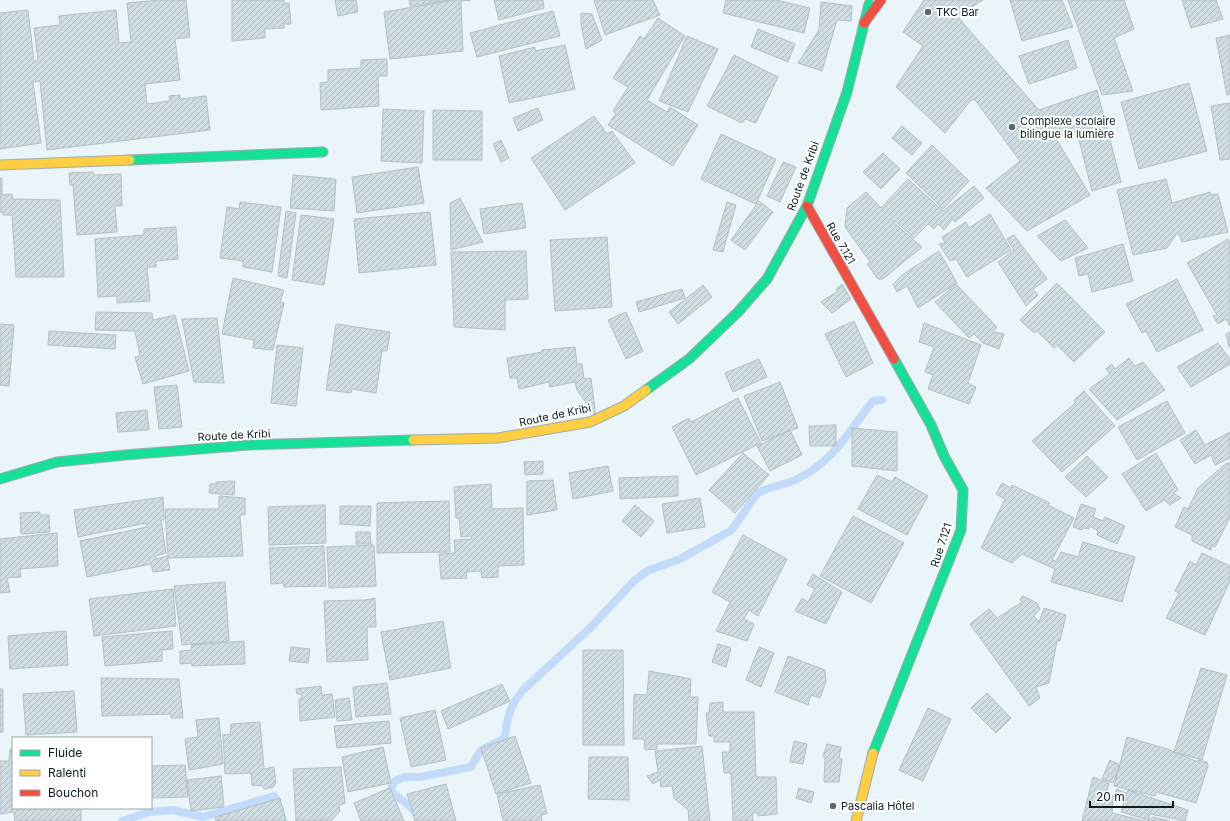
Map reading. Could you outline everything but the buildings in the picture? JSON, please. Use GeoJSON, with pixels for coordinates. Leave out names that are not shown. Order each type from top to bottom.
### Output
{"type":"FeatureCollection","features":[{"type":"Feature","properties":{"kind":"main road"},"geometry":{"type":"LineString","coordinates":[[863,0],[864,23]]}},
{"type":"Feature","properties":{"kind":"main road","name":"Route de Kribi"},"geometry":{"type":"LineString","coordinates":[[0,479],[57,462],[125,455],[249,445],[498,438],[590,422],[624,406],[689,359],[738,312],[766,279],[807,206],[814,179],[847,92],[870,0]]}},
{"type":"Feature","properties":{"kind":"main road"},"geometry":{"type":"LineString","coordinates":[[864,23],[881,0]]}},
{"type":"Feature","properties":{"kind":"main road"},"geometry":{"type":"LineString","coordinates":[[0,165],[323,152]]}},
{"type":"Feature","properties":{"kind":"main road","name":"Rue 7.121"},"geometry":{"type":"LineString","coordinates":[[807,206],[931,425],[944,456],[963,490],[961,530],[875,744],[856,821]]}},
{"type":"Feature","properties":{"kind":"waterway"},"geometry":{"type":"LineString","coordinates":[[422,821],[412,808],[390,791],[395,781],[405,777],[420,777],[471,767],[481,750],[505,738],[509,713],[514,702],[522,691],[590,628],[634,581],[647,571],[680,559],[730,531],[738,522],[749,504],[760,492],[797,479],[820,465],[838,447],[873,401],[882,400]]}},
{"type":"Feature","properties":{"kind":"waterway"},"geometry":{"type":"LineString","coordinates":[[122,821],[149,812],[173,810],[203,817],[274,796],[283,821]]}},
{"type":"Feature","properties":{"kind":"traffic: fast"},"geometry":{"type":"LineString","coordinates":[[646,390],[689,359],[738,312],[767,279],[807,206],[847,92],[869,4]]}},
{"type":"Feature","properties":{"kind":"traffic: fast"},"geometry":{"type":"LineString","coordinates":[[130,160],[323,152]]}},
{"type":"Feature","properties":{"kind":"traffic: fast"},"geometry":{"type":"LineString","coordinates":[[873,753],[961,530],[963,490],[944,456],[931,425],[894,359]]}},
{"type":"Feature","properties":{"kind":"traffic: fast"},"geometry":{"type":"LineString","coordinates":[[0,479],[57,462],[125,455],[249,445],[413,440]]}},
{"type":"Feature","properties":{"kind":"traffic: slow"},"geometry":{"type":"LineString","coordinates":[[0,165],[130,160]]}},
{"type":"Feature","properties":{"kind":"traffic: slow"},"geometry":{"type":"LineString","coordinates":[[413,440],[498,438],[590,422],[624,406],[646,390]]}},
{"type":"Feature","properties":{"kind":"traffic: slow"},"geometry":{"type":"LineString","coordinates":[[856,821],[873,753]]}},
{"type":"Feature","properties":{"kind":"traffic: jam"},"geometry":{"type":"LineString","coordinates":[[864,23],[881,0]]}},
{"type":"Feature","properties":{"kind":"traffic: jam"},"geometry":{"type":"LineString","coordinates":[[807,206],[894,359]]}},
{"type":"Feature","properties":{"kind":"place","name":"TKC Bar"},"geometry":{"type":"Point","coordinates":[928,12]}},
{"type":"Feature","properties":{"kind":"place","name":"Complexe scolaire bilingue la lumière"},"geometry":{"type":"Point","coordinates":[1012,127]}},
{"type":"Feature","properties":{"kind":"place","name":"Pascalia Hôtel"},"geometry":{"type":"Point","coordinates":[833,806]}}]}
